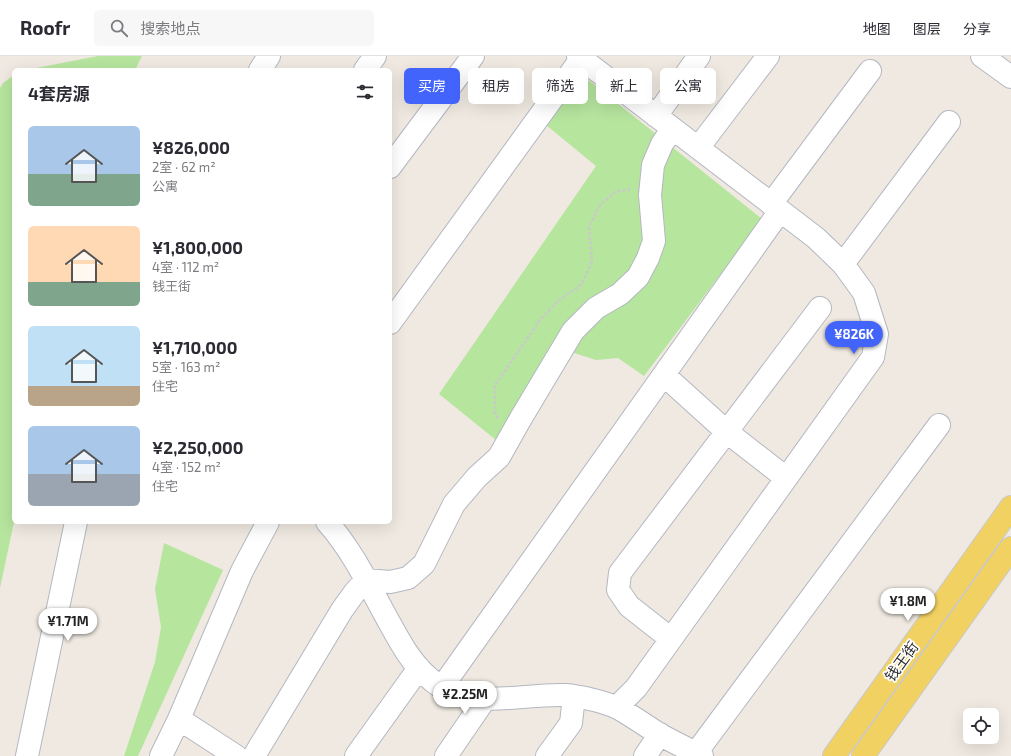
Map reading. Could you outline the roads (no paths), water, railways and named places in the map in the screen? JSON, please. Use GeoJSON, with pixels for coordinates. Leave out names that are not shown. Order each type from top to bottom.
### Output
{"type":"FeatureCollection","features":[{"type":"Feature","properties":{"kind":"main road","name":"钱王街"},"geometry":{"type":"LineString","coordinates":[[834,756],[1011,507]]}},
{"type":"Feature","properties":{"kind":"main road","name":"钱王街"},"geometry":{"type":"LineString","coordinates":[[863,756],[1011,548]]}},
{"type":"Feature","properties":{"kind":"street"},"geometry":{"type":"LineString","coordinates":[[261,68],[269,56]]}},
{"type":"Feature","properties":{"kind":"street"},"geometry":{"type":"LineString","coordinates":[[366,68],[375,56]]}},
{"type":"Feature","properties":{"kind":"street"},"geometry":{"type":"LineString","coordinates":[[392,164],[473,56]]}},
{"type":"Feature","properties":{"kind":"street"},"geometry":{"type":"LineString","coordinates":[[366,580],[390,582],[408,578],[424,564],[454,504],[477,477],[500,457],[510,437],[573,331],[596,308],[620,294],[638,278],[648,258],[654,241],[650,196],[653,165],[662,144],[664,122],[700,56]]}},
{"type":"Feature","properties":{"kind":"street"},"geometry":{"type":"LineString","coordinates":[[698,148],[768,56]]}},
{"type":"Feature","properties":{"kind":"street"},"geometry":{"type":"LineString","coordinates":[[982,56],[1011,77]]}},
{"type":"Feature","properties":{"kind":"street"},"geometry":{"type":"LineString","coordinates":[[392,320],[580,57],[816,238],[843,264],[864,293],[877,334],[873,357],[636,688],[617,708]]}},
{"type":"Feature","properties":{"kind":"street"},"geometry":{"type":"LineString","coordinates":[[442,687],[664,375],[870,71]]}},
{"type":"Feature","properties":{"kind":"street"},"geometry":{"type":"LineString","coordinates":[[843,264],[949,122]]}},
{"type":"Feature","properties":{"kind":"street"},"geometry":{"type":"LineString","coordinates":[[671,639],[628,606],[618,590],[620,573],[820,308]]}},
{"type":"Feature","properties":{"kind":"street"},"geometry":{"type":"LineString","coordinates":[[664,375],[727,432],[786,478]]}},
{"type":"Feature","properties":{"kind":"street"},"geometry":{"type":"LineString","coordinates":[[329,524],[336,532],[366,580],[412,661],[430,679],[450,693],[470,698],[485,699],[565,695],[583,697],[617,708],[699,755],[939,425]]}},
{"type":"Feature","properties":{"kind":"street"},"geometry":{"type":"LineString","coordinates":[[27,756],[76,524]]}},
{"type":"Feature","properties":{"kind":"street"},"geometry":{"type":"LineString","coordinates":[[161,756],[180,719],[242,571],[267,524]]}},
{"type":"Feature","properties":{"kind":"street"},"geometry":{"type":"LineString","coordinates":[[254,756],[342,610],[366,580]]}},
{"type":"Feature","properties":{"kind":"street"},"geometry":{"type":"LineString","coordinates":[[356,756],[419,668]]}},
{"type":"Feature","properties":{"kind":"street"},"geometry":{"type":"LineString","coordinates":[[547,756],[571,723],[574,696]]}},
{"type":"Feature","properties":{"kind":"street"},"geometry":{"type":"LineString","coordinates":[[446,756],[485,699]]}},
{"type":"Feature","properties":{"kind":"street"},"geometry":{"type":"LineString","coordinates":[[180,719],[236,756]]}},
{"type":"Feature","properties":{"kind":"street"},"geometry":{"type":"LineString","coordinates":[[645,756],[660,734]]}}]}
